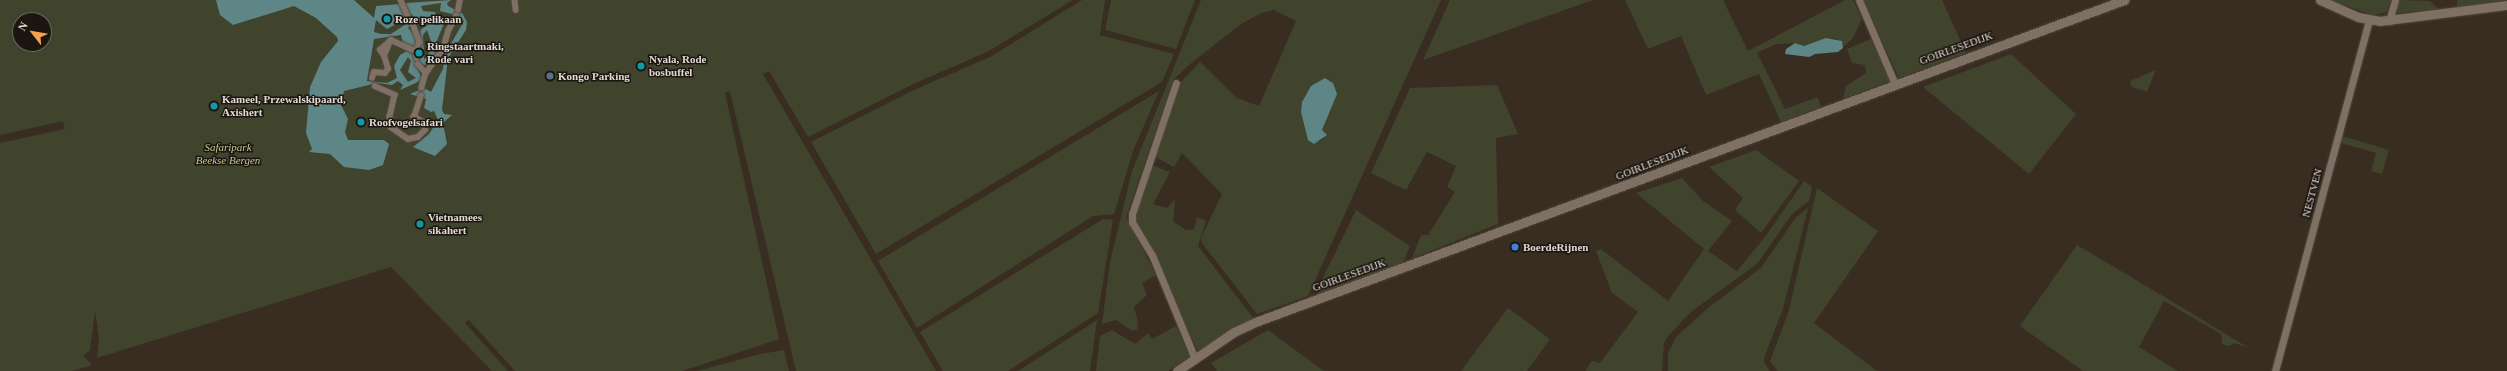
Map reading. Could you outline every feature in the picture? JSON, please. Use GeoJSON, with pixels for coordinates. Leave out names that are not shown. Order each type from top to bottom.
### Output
{"type":"FeatureCollection","features":[{"type":"Feature","properties":{"kind":"street"},"geometry":{"type":"LineString","coordinates":[[401,0],[420,42],[416,51],[417,58]]}},
{"type":"Feature","properties":{"kind":"street"},"geometry":{"type":"LineString","coordinates":[[458,10],[460,0]]}},
{"type":"Feature","properties":{"kind":"street"},"geometry":{"type":"LineString","coordinates":[[515,0],[516,10]]}},
{"type":"Feature","properties":{"kind":"street"},"geometry":{"type":"LineString","coordinates":[[1859,0],[1895,84]]}},
{"type":"Feature","properties":{"kind":"street","name":"GOIRLESEDIJK"},"geometry":{"type":"LineString","coordinates":[[1177,371],[1234,332],[1258,321],[2124,0]]}},
{"type":"Feature","properties":{"kind":"street"},"geometry":{"type":"LineString","coordinates":[[2320,0],[2369,20],[2389,21],[2507,5]]}},
{"type":"Feature","properties":{"kind":"street"},"geometry":{"type":"LineString","coordinates":[[2389,21],[2395,0]]}},
{"type":"Feature","properties":{"kind":"street"},"geometry":{"type":"LineString","coordinates":[[422,87],[426,73],[443,49],[448,31],[456,16]]}},
{"type":"Feature","properties":{"kind":"street","name":"NESTVEN"},"geometry":{"type":"LineString","coordinates":[[2275,371],[2369,20]]}},
{"type":"Feature","properties":{"kind":"street"},"geometry":{"type":"LineString","coordinates":[[372,78],[374,72],[387,71],[384,56],[380,50],[390,41],[416,51]]}},
{"type":"Feature","properties":{"kind":"street"},"geometry":{"type":"LineString","coordinates":[[418,64],[426,73]]}},
{"type":"Feature","properties":{"kind":"street"},"geometry":{"type":"LineString","coordinates":[[1176,83],[1132,214],[1132,222],[1152,255],[1194,359]]}},
{"type":"Feature","properties":{"kind":"street"},"geometry":{"type":"LineString","coordinates":[[375,86],[395,95],[390,116],[391,128],[408,139],[418,137],[425,130],[424,123],[414,117],[421,96]]}},
{"type":"Feature","properties":{"kind":"green space","name":"Safaripark Beekse Bergen"},"geometry":{"type":"Polygon","coordinates":[[[0,0],[1073,0],[987,52],[913,84],[808,137],[769,71],[763,74],[936,371],[796,371],[730,91],[725,93],[779,339],[682,371],[515,371],[469,320],[465,323],[508,371],[492,371],[391,267],[97,358],[99,337],[95,311],[90,350],[83,356],[92,365],[72,371],[0,371],[0,143],[65,129],[63,121],[0,135],[0,0]]]}},
{"type":"Feature","properties":{"kind":"green space"},"geometry":{"type":"Polygon","coordinates":[[[1082,0],[1105,0],[1100,35],[1174,54],[1162,82],[876,254],[811,142],[916,89],[990,57],[1082,0]]]}},
{"type":"Feature","properties":{"kind":"green space"},"geometry":{"type":"Polygon","coordinates":[[[1111,0],[1195,0],[1176,49],[1105,30],[1111,0]]]}},
{"type":"Feature","properties":{"kind":"green space"},"geometry":{"type":"Polygon","coordinates":[[[1201,0],[1441,0],[1308,296],[1257,314],[1202,243],[1201,238],[1222,194],[1182,153],[1174,167],[1153,156],[1178,85],[1200,62],[1237,98],[1259,106],[1296,21],[1274,10],[1261,13],[1241,24],[1190,64],[1173,80],[1126,217],[1156,275],[1142,283],[1147,295],[1134,307],[1138,322],[1137,330],[1131,330],[1116,320],[1102,324],[1110,262],[1132,171],[1201,0]],[[1325,78],[1311,86],[1302,102],[1301,112],[1316,142],[1323,139],[1322,130],[1336,94],[1330,80],[1325,78]]]}},
{"type":"Feature","properties":{"kind":"green space"},"geometry":{"type":"Polygon","coordinates":[[[1450,0],[1593,0],[1423,60],[1450,0]]]}},
{"type":"Feature","properties":{"kind":"green space"},"geometry":{"type":"Polygon","coordinates":[[[1625,0],[1723,0],[1748,51],[1845,0],[1853,0],[1862,19],[1853,38],[1843,47],[1841,41],[1831,38],[1804,46],[1797,43],[1776,44],[1757,53],[1785,109],[1818,97],[1821,107],[1781,122],[1759,74],[1706,95],[1681,36],[1648,49],[1625,0]]]}},
{"type":"Feature","properties":{"kind":"green space"},"geometry":{"type":"Polygon","coordinates":[[[1863,0],[1942,0],[1966,53],[1899,78],[1863,0]]]}},
{"type":"Feature","properties":{"kind":"green space"},"geometry":{"type":"Polygon","coordinates":[[[2330,0],[2391,0],[2387,12],[2373,15],[2330,0]]]}},
{"type":"Feature","properties":{"kind":"green space"},"geometry":{"type":"Polygon","coordinates":[[[2400,0],[2430,1],[2438,9],[2399,13],[2396,11],[2400,0]]]}},
{"type":"Feature","properties":{"kind":"green space"},"geometry":{"type":"Polygon","coordinates":[[[2457,0],[2507,0],[2457,7],[2457,0]]]}},
{"type":"Feature","properties":{"kind":"green space"},"geometry":{"type":"Polygon","coordinates":[[[1871,39],[1890,81],[1843,99],[1846,86],[1866,73],[1865,65],[1852,63],[1847,49],[1871,39]]]}},
{"type":"Feature","properties":{"kind":"green space"},"geometry":{"type":"Polygon","coordinates":[[[2011,54],[2076,114],[2029,174],[1923,87],[2011,54]]]}},
{"type":"Feature","properties":{"kind":"green space"},"geometry":{"type":"Polygon","coordinates":[[[2156,70],[2147,92],[2132,87],[2130,81],[2156,70]]]}},
{"type":"Feature","properties":{"kind":"green space"},"geometry":{"type":"Polygon","coordinates":[[[1497,85],[1518,134],[1496,138],[1498,224],[1412,258],[1421,235],[1428,235],[1455,192],[1447,187],[1456,166],[1427,152],[1406,190],[1371,173],[1410,88],[1497,85]]]}},
{"type":"Feature","properties":{"kind":"green space"},"geometry":{"type":"Polygon","coordinates":[[[1159,91],[1133,151],[1114,214],[1093,216],[917,328],[878,261],[1159,91]]]}},
{"type":"Feature","properties":{"kind":"green space"},"geometry":{"type":"Polygon","coordinates":[[[2342,136],[2389,150],[2382,174],[2371,171],[2376,153],[2341,143],[2342,136]]]}},
{"type":"Feature","properties":{"kind":"green space"},"geometry":{"type":"Polygon","coordinates":[[[1756,150],[1799,181],[1761,233],[1735,210],[1743,198],[1709,167],[1756,150]]]}},
{"type":"Feature","properties":{"kind":"green space"},"geometry":{"type":"Polygon","coordinates":[[[1149,164],[1170,172],[1153,204],[1167,208],[1175,199],[1173,221],[1186,230],[1194,229],[1197,217],[1206,221],[1198,246],[1254,319],[1198,351],[1134,220],[1149,164]]]}},
{"type":"Feature","properties":{"kind":"green space"},"geometry":{"type":"Polygon","coordinates":[[[1682,178],[1703,201],[1732,221],[1708,251],[1737,271],[1765,237],[1804,181],[1812,187],[1809,201],[1792,214],[1757,264],[1692,311],[1668,336],[1664,343],[1662,371],[1585,371],[1592,361],[1600,363],[1638,312],[1612,293],[1596,251],[1601,249],[1668,301],[1704,249],[1636,193],[1682,178]]]}},
{"type":"Feature","properties":{"kind":"green space"},"geometry":{"type":"Polygon","coordinates":[[[1817,188],[1878,231],[1814,323],[1877,371],[1778,371],[1770,361],[1789,310],[1817,188]]]}},
{"type":"Feature","properties":{"kind":"green space"},"geometry":{"type":"Polygon","coordinates":[[[1808,208],[1783,309],[1765,355],[1764,362],[1770,371],[1668,371],[1668,353],[1676,337],[1708,308],[1761,268],[1796,217],[1808,208]]]}},
{"type":"Feature","properties":{"kind":"green space"},"geometry":{"type":"Polygon","coordinates":[[[1356,210],[1410,246],[1403,263],[1319,294],[1318,288],[1356,210]]]}},
{"type":"Feature","properties":{"kind":"green space"},"geometry":{"type":"Polygon","coordinates":[[[1103,219],[1113,220],[1098,313],[1008,371],[943,371],[920,332],[1103,219]]]}},
{"type":"Feature","properties":{"kind":"green space"},"geometry":{"type":"Polygon","coordinates":[[[2077,245],[2249,348],[2234,343],[2230,346],[2222,344],[2221,334],[2164,301],[2139,347],[2178,371],[2083,371],[2020,326],[2077,245]]]}},
{"type":"Feature","properties":{"kind":"green space"},"geometry":{"type":"Polygon","coordinates":[[[1508,308],[1550,339],[1527,371],[1461,371],[1508,308]]]}},
{"type":"Feature","properties":{"kind":"green space"},"geometry":{"type":"Polygon","coordinates":[[[1097,320],[1090,371],[1018,371],[1097,320]]]}},
{"type":"Feature","properties":{"kind":"green space"},"geometry":{"type":"Polygon","coordinates":[[[1176,326],[1190,356],[1168,371],[1096,371],[1100,336],[1112,330],[1135,344],[1148,333],[1152,339],[1176,326]]]}},
{"type":"Feature","properties":{"kind":"green space"},"geometry":{"type":"Polygon","coordinates":[[[1268,330],[1324,371],[1217,371],[1211,363],[1268,330]]]}},
{"type":"Feature","properties":{"kind":"green space"},"geometry":{"type":"Polygon","coordinates":[[[784,350],[789,371],[697,371],[760,354],[784,350]]]}},
{"type":"Feature","properties":{"kind":"water"},"geometry":{"type":"Polygon","coordinates":[[[216,0],[354,0],[374,18],[376,6],[400,4],[404,17],[400,22],[387,29],[376,20],[374,32],[391,34],[415,18],[407,11],[406,3],[451,0],[447,3],[448,6],[462,13],[467,22],[466,30],[448,58],[442,110],[444,114],[452,115],[443,123],[447,144],[435,156],[413,147],[429,134],[438,120],[434,111],[431,112],[424,108],[426,99],[410,94],[424,88],[431,92],[443,69],[444,56],[464,21],[459,16],[440,11],[441,3],[421,6],[423,11],[435,12],[436,15],[413,23],[408,28],[415,35],[418,43],[415,48],[403,43],[401,35],[374,39],[367,81],[387,83],[397,78],[394,66],[400,55],[407,51],[413,54],[414,59],[420,57],[422,43],[420,31],[439,18],[445,21],[436,43],[438,46],[434,58],[427,65],[415,64],[422,78],[418,82],[400,90],[403,85],[398,81],[392,85],[377,83],[344,91],[341,105],[348,119],[345,132],[348,140],[384,140],[389,144],[383,165],[369,170],[344,167],[330,154],[309,152],[312,149],[306,133],[310,87],[321,62],[338,41],[337,37],[316,18],[294,6],[233,25],[220,15],[216,0]],[[427,30],[423,35],[424,60],[433,47],[427,30]],[[408,57],[400,70],[408,82],[416,78],[408,72],[411,61],[408,57]]]}},
{"type":"Feature","properties":{"kind":"water"},"geometry":{"type":"Polygon","coordinates":[[[1826,38],[1842,41],[1843,48],[1838,52],[1815,54],[1809,57],[1785,54],[1786,49],[1795,43],[1804,46],[1826,38]]]}},
{"type":"Feature","properties":{"kind":"water"},"geometry":{"type":"Polygon","coordinates":[[[1325,78],[1333,83],[1337,94],[1322,130],[1327,135],[1314,144],[1308,140],[1301,112],[1302,102],[1311,86],[1325,78]]]}},
{"type":"Feature","properties":{"kind":"place","name":"Roze pelikaan"},"geometry":{"type":"Point","coordinates":[387,19]}},
{"type":"Feature","properties":{"kind":"place","name":"Ringstaartmaki, Rode vari"},"geometry":{"type":"Point","coordinates":[419,53]}},
{"type":"Feature","properties":{"kind":"place","name":"Nyala, Rode bosbuffel"},"geometry":{"type":"Point","coordinates":[641,66]}},
{"type":"Feature","properties":{"kind":"place","name":"Kongo Parking"},"geometry":{"type":"Point","coordinates":[550,76]}},
{"type":"Feature","properties":{"kind":"place","name":"Kameel, Przewalskipaard, Axishert"},"geometry":{"type":"Point","coordinates":[214,106]}},
{"type":"Feature","properties":{"kind":"place","name":"Roofvogelsafari"},"geometry":{"type":"Point","coordinates":[361,122]}},
{"type":"Feature","properties":{"kind":"place","name":"Vietnamees sikahert"},"geometry":{"type":"Point","coordinates":[420,224]}},
{"type":"Feature","properties":{"kind":"place","name":"BoerdeRijnen"},"geometry":{"type":"Point","coordinates":[1515,247]}}]}
